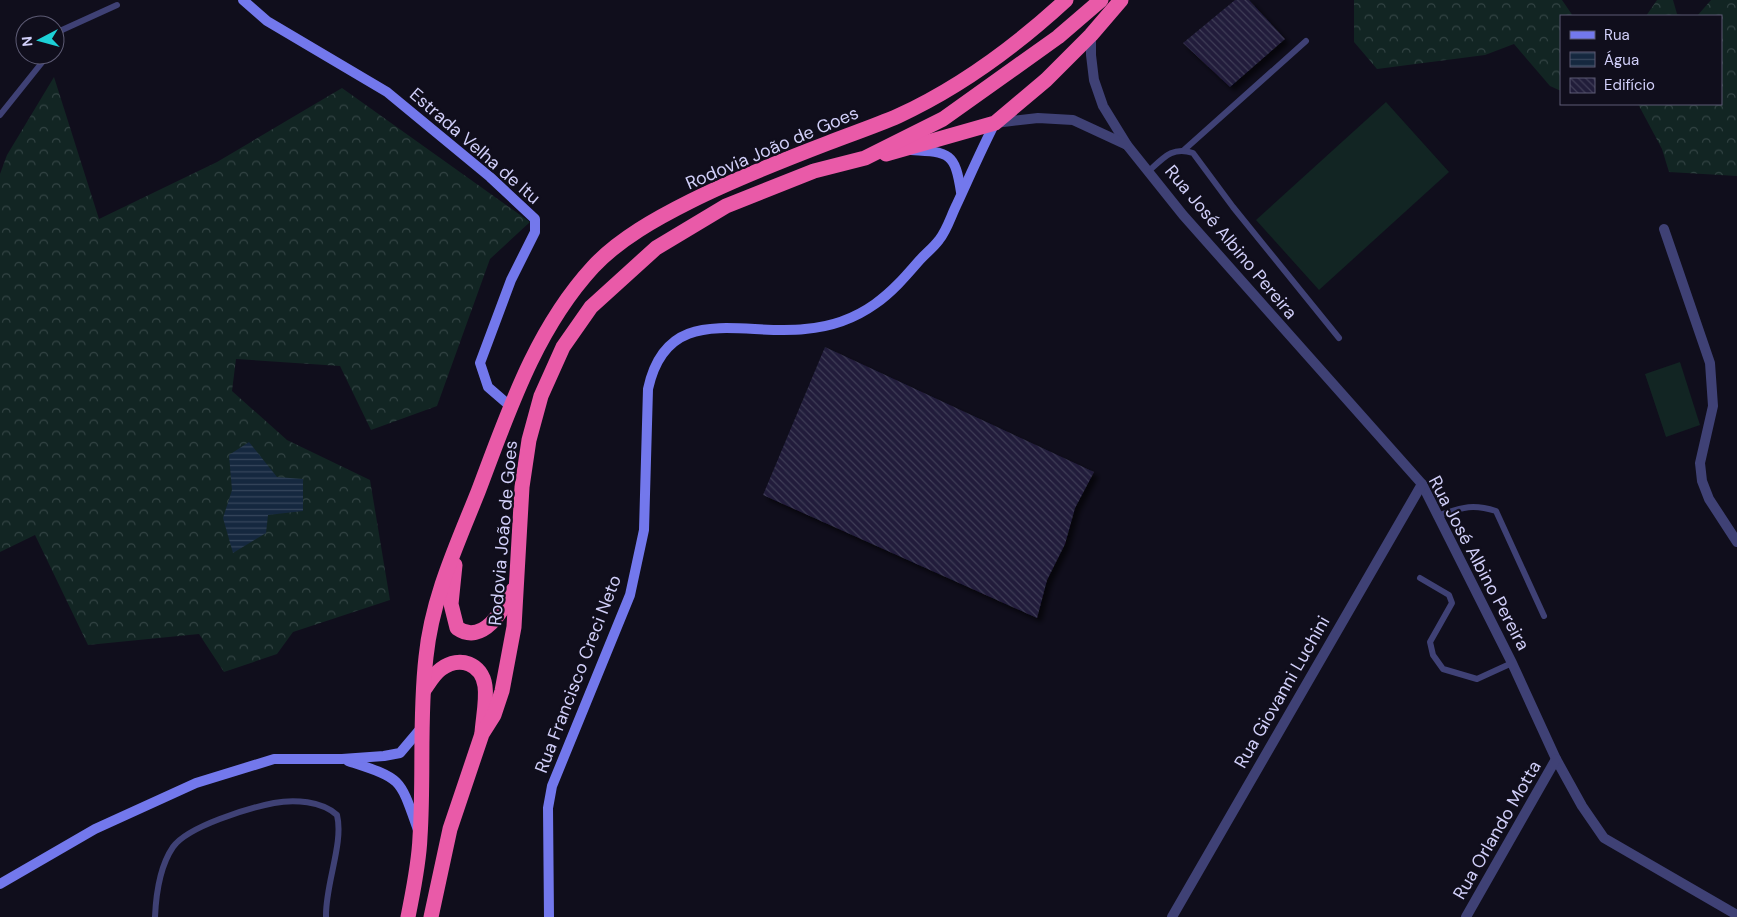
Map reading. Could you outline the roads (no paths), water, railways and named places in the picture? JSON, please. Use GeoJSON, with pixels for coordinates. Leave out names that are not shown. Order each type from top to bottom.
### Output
{"type":"FeatureCollection","features":[{"type":"Feature","properties":{"kind":"highway","name":"Rodovia João de Goes"},"geometry":{"type":"LineString","coordinates":[[408,917],[420,838],[425,659],[431,621],[448,562],[463,529],[510,406],[542,338],[569,295],[596,264],[624,240],[683,205],[733,180],[896,117],[931,99],[986,64],[1066,0]]}},
{"type":"Feature","properties":{"kind":"highway","name":"Rodovia João de Goes"},"geometry":{"type":"LineString","coordinates":[[431,917],[450,829],[482,734],[494,715],[502,691],[514,627],[522,487],[529,440],[541,396],[562,347],[591,307],[656,248],[726,206],[814,170],[865,158],[943,120],[1058,37],[1101,0]]}},
{"type":"Feature","properties":{"kind":"highway"},"geometry":{"type":"LineString","coordinates":[[865,158],[908,150],[995,124],[1046,80],[1091,35],[1121,0]]}},
{"type":"Feature","properties":{"kind":"highway"},"geometry":{"type":"LineString","coordinates":[[463,529],[452,580],[451,604],[457,628],[464,632],[474,632],[485,628],[495,620],[506,605],[516,582]]}},
{"type":"Feature","properties":{"kind":"highway"},"geometry":{"type":"LineString","coordinates":[[424,690],[442,668],[465,662],[474,666],[482,675],[486,688],[482,734]]}},
{"type":"Feature","properties":{"kind":"main road","name":"Estrada Velha de Itu"},"geometry":{"type":"LineString","coordinates":[[243,0],[267,21],[387,92],[490,177],[535,219],[535,232],[510,280],[480,364],[488,387],[510,406]]}},
{"type":"Feature","properties":{"kind":"main road","name":"Rua Francisco Creci Neto"},"geometry":{"type":"LineString","coordinates":[[549,917],[548,808],[552,786],[630,595],[644,530],[648,389],[652,370],[660,355],[675,339],[686,333],[711,328],[804,329],[848,321],[876,304],[900,283],[940,239],[976,158],[995,124]]}},
{"type":"Feature","properties":{"kind":"main road"},"geometry":{"type":"LineString","coordinates":[[908,150],[936,151],[948,156],[958,167],[962,193]]}},
{"type":"Feature","properties":{"kind":"main road"},"geometry":{"type":"LineString","coordinates":[[0,884],[95,829],[196,783],[274,759],[342,759],[400,753],[422,727]]}},
{"type":"Feature","properties":{"kind":"main road"},"geometry":{"type":"LineString","coordinates":[[342,759],[389,775],[398,781],[404,791],[420,838]]}},
{"type":"Feature","properties":{"kind":"street","name":"Rua José Albino Pereira"},"geometry":{"type":"LineString","coordinates":[[1091,35],[1094,80],[1103,106],[1128,145],[1183,216],[1422,484],[1512,663],[1556,759],[1582,806],[1604,838],[1737,915]]}},
{"type":"Feature","properties":{"kind":"street","name":"Rua José Albino Pereira"},"geometry":{"type":"LineString","coordinates":[[995,124],[1038,118],[1072,120],[1128,145]]}},
{"type":"Feature","properties":{"kind":"street"},"geometry":{"type":"LineString","coordinates":[[1664,229],[1710,363],[1714,406],[1700,462],[1702,482],[1709,499],[1737,542]]}},
{"type":"Feature","properties":{"kind":"street","name":"Rua Giovanni Luchini"},"geometry":{"type":"LineString","coordinates":[[1172,917],[1422,484]]}},
{"type":"Feature","properties":{"kind":"street","name":"Rua Orlando Motta"},"geometry":{"type":"LineString","coordinates":[[1466,917],[1556,759]]}},
{"type":"Feature","properties":{"kind":"lane"},"geometry":{"type":"LineString","coordinates":[[65,29],[117,5]]}},
{"type":"Feature","properties":{"kind":"lane"},"geometry":{"type":"LineString","coordinates":[[1184,150],[1306,41]]}},
{"type":"Feature","properties":{"kind":"lane"},"geometry":{"type":"LineString","coordinates":[[0,115],[43,65]]}},
{"type":"Feature","properties":{"kind":"lane"},"geometry":{"type":"LineString","coordinates":[[1149,170],[1171,151],[1184,150],[1193,153],[1339,338]]}},
{"type":"Feature","properties":{"kind":"lane"},"geometry":{"type":"LineString","coordinates":[[1437,516],[1467,506],[1480,506],[1496,511],[1544,616]]}},
{"type":"Feature","properties":{"kind":"lane"},"geometry":{"type":"LineString","coordinates":[[1420,578],[1449,595],[1452,603],[1430,642],[1433,655],[1443,669],[1477,679],[1512,663]]}},
{"type":"Feature","properties":{"kind":"lane"},"geometry":{"type":"LineString","coordinates":[[155,917],[159,884],[174,846],[187,834],[203,825],[276,802],[309,802],[325,807],[337,815],[339,831],[327,891],[326,917]]}},
{"type":"Feature","properties":{"kind":"water"},"geometry":{"type":"Polygon","coordinates":[[[249,442],[277,477],[303,479],[303,511],[268,515],[266,533],[233,553],[223,518],[232,490],[229,455],[249,442]]]}}]}
